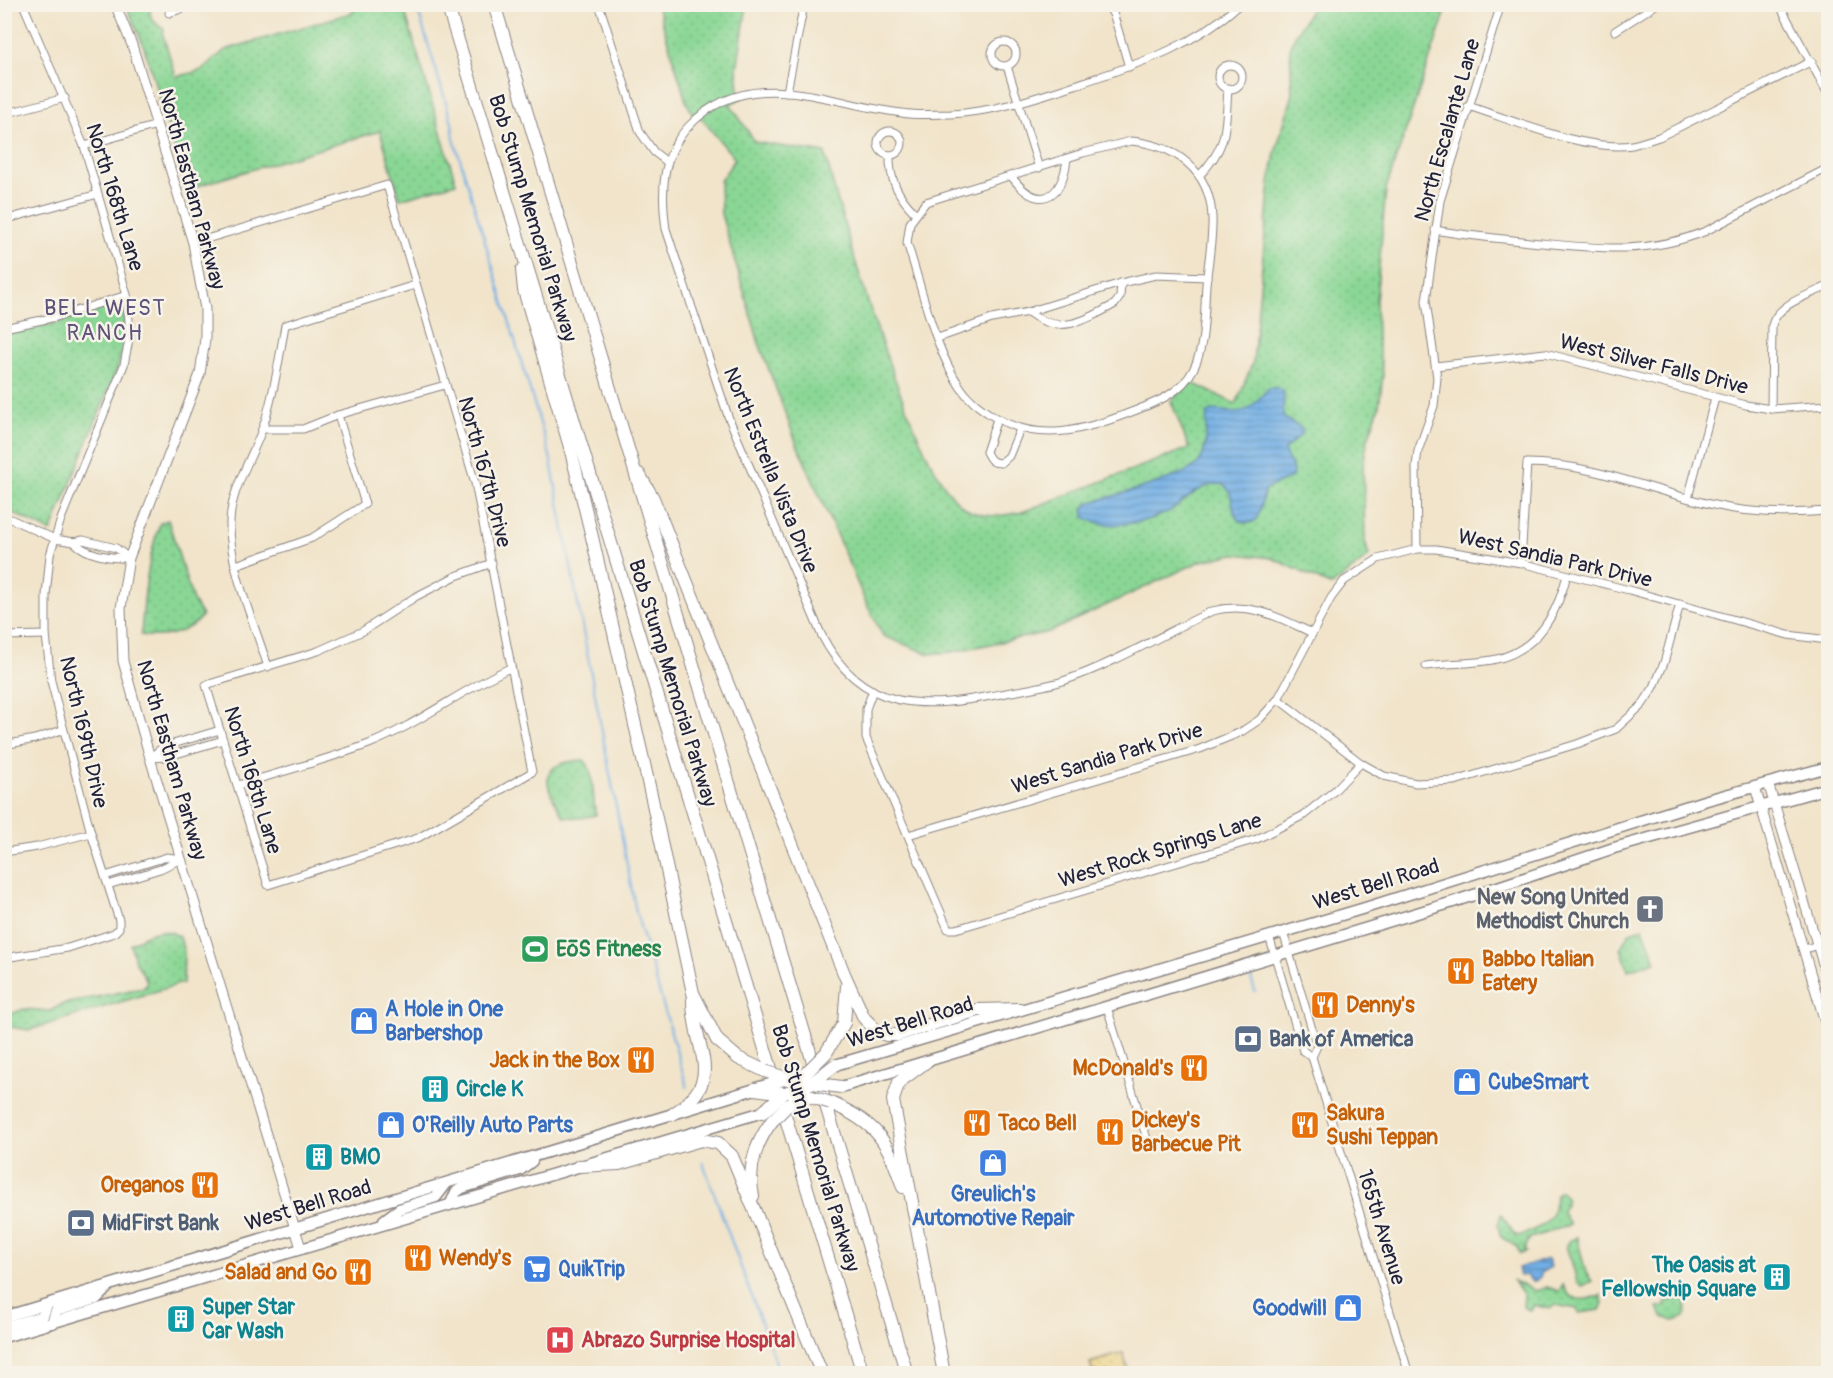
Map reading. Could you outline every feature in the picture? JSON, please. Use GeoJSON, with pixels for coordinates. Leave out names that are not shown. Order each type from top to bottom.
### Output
{"type":"FeatureCollection","features":[{"type":"Feature","properties":{"kind":"highway","name":"Bob Stump Memorial Parkway"},"geometry":{"type":"LineString","coordinates":[[447,4],[863,1374]]}},
{"type":"Feature","properties":{"kind":"highway","name":"Bob Stump Memorial Parkway"},"geometry":{"type":"LineString","coordinates":[[494,4],[907,1374]]}},
{"type":"Feature","properties":{"kind":"highway"},"geometry":{"type":"LineString","coordinates":[[516,230],[524,290],[570,447],[627,686],[693,993],[693,1014],[705,1076],[702,1087],[693,1099],[673,1114]]}},
{"type":"Feature","properties":{"kind":"highway"},"geometry":{"type":"LineString","coordinates":[[628,454],[653,498],[845,976],[864,1018],[878,1032],[897,1035],[978,1010],[1020,1009]]}},
{"type":"Feature","properties":{"kind":"highway"},"geometry":{"type":"LineString","coordinates":[[755,1209],[751,1167],[758,1142],[800,1079],[830,1048],[840,1032],[848,998],[845,976]]}},
{"type":"Feature","properties":{"kind":"highway"},"geometry":{"type":"LineString","coordinates":[[693,993],[717,1040],[727,1050],[748,1063],[800,1079],[841,1088]]}},
{"type":"Feature","properties":{"kind":"highway"},"geometry":{"type":"LineString","coordinates":[[926,1062],[899,1082],[892,1100],[944,1374]]}},
{"type":"Feature","properties":{"kind":"highway"},"geometry":{"type":"LineString","coordinates":[[800,1079],[835,1065]]}},
{"type":"Feature","properties":{"kind":"highway"},"geometry":{"type":"LineString","coordinates":[[799,1095],[800,1079]]}},
{"type":"Feature","properties":{"kind":"highway"},"geometry":{"type":"LineString","coordinates":[[755,1089],[786,1099]]}},
{"type":"Feature","properties":{"kind":"highway"},"geometry":{"type":"LineString","coordinates":[[763,1112],[786,1099],[799,1095],[812,1097],[849,1111],[870,1125],[890,1150],[911,1208]]}},
{"type":"Feature","properties":{"kind":"highway"},"geometry":{"type":"LineString","coordinates":[[579,1166],[619,1164],[690,1143],[711,1140],[724,1147],[732,1156],[755,1209],[822,1374]]}},
{"type":"Feature","properties":{"kind":"main road","name":"West Bell Road"},"geometry":{"type":"LineString","coordinates":[[835,1065],[1455,880],[1530,854],[1755,786],[1828,767]]}},
{"type":"Feature","properties":{"kind":"main road","name":"West Bell Road"},"geometry":{"type":"LineString","coordinates":[[786,1099],[812,1097],[1450,903],[1538,873],[1828,788]]}},
{"type":"Feature","properties":{"kind":"main road"},"geometry":{"type":"LineString","coordinates":[[1530,854],[1538,873]]}},
{"type":"Feature","properties":{"kind":"main road","name":"West Bell Road"},"geometry":{"type":"LineString","coordinates":[[4,1317],[755,1089],[800,1079]]}},
{"type":"Feature","properties":{"kind":"main road","name":"West Bell Road"},"geometry":{"type":"LineString","coordinates":[[4,1337],[763,1112]]}},
{"type":"Feature","properties":{"kind":"main road"},"geometry":{"type":"LineString","coordinates":[[451,1203],[456,1192],[462,1188],[519,1170],[543,1154]]}},
{"type":"Feature","properties":{"kind":"main road"},"geometry":{"type":"LineString","coordinates":[[376,1226],[399,1209],[436,1197],[446,1184]]}},
{"type":"Feature","properties":{"kind":"main road"},"geometry":{"type":"LineString","coordinates":[[52,1323],[56,1311],[96,1299],[109,1286]]}},
{"type":"Feature","properties":{"kind":"main road"},"geometry":{"type":"LineString","coordinates":[[4,1328],[43,1316],[47,1305]]}},
{"type":"Feature","properties":{"kind":"street"},"geometry":{"type":"LineString","coordinates":[[4,6],[10,4]]}},
{"type":"Feature","properties":{"kind":"street","name":"North 168th Lane"},"geometry":{"type":"LineString","coordinates":[[22,4],[84,146],[127,295],[130,334],[124,365],[55,539]]}},
{"type":"Feature","properties":{"kind":"street","name":"North Eastham Parkway"},"geometry":{"type":"LineString","coordinates":[[115,4],[132,45],[193,243],[206,309],[200,374],[129,558],[121,608],[122,648],[127,679],[150,758],[301,1248]]}},
{"type":"Feature","properties":{"kind":"street"},"geometry":{"type":"LineString","coordinates":[[169,13],[195,4]]}},
{"type":"Feature","properties":{"kind":"street"},"geometry":{"type":"LineString","coordinates":[[599,4],[640,132],[654,152],[667,162]]}},
{"type":"Feature","properties":{"kind":"street"},"geometry":{"type":"LineString","coordinates":[[787,92],[804,4]]}},
{"type":"Feature","properties":{"kind":"street"},"geometry":{"type":"LineString","coordinates":[[1107,4],[1114,15],[1129,67]]}},
{"type":"Feature","properties":{"kind":"street","name":"North Estrella Vista Drive"},"geometry":{"type":"LineString","coordinates":[[1240,4],[1199,37],[1160,57],[1018,103],[954,114],[904,114],[787,92],[765,90],[743,93],[711,107],[684,131],[674,145],[667,162],[662,193],[666,229],[728,416],[830,651],[839,663],[873,690],[909,703],[941,705],[1045,686],[1080,674],[1212,611],[1226,607],[1262,610],[1312,633]]}},
{"type":"Feature","properties":{"kind":"street","name":"North Escalante Lane"},"geometry":{"type":"LineString","coordinates":[[1417,549],[1416,466],[1434,406],[1436,366],[1426,301],[1435,230],[1440,201],[1501,4]]}},
{"type":"Feature","properties":{"kind":"street"},"geometry":{"type":"LineString","coordinates":[[1615,31],[1657,4]]}},
{"type":"Feature","properties":{"kind":"street"},"geometry":{"type":"LineString","coordinates":[[1779,4],[1828,94]]}},
{"type":"Feature","properties":{"kind":"street"},"geometry":{"type":"LineString","coordinates":[[1468,106],[1577,140],[1596,144],[1633,145],[1659,137],[1812,61]]}},
{"type":"Feature","properties":{"kind":"street"},"geometry":{"type":"LineString","coordinates":[[1007,66],[1039,168]]}},
{"type":"Feature","properties":{"kind":"street"},"geometry":{"type":"LineString","coordinates":[[1199,176],[1220,152],[1225,134],[1228,88]]}},
{"type":"Feature","properties":{"kind":"street"},"geometry":{"type":"LineString","coordinates":[[4,114],[65,98]]}},
{"type":"Feature","properties":{"kind":"street"},"geometry":{"type":"LineString","coordinates":[[84,146],[156,125]]}},
{"type":"Feature","properties":{"kind":"street"},"geometry":{"type":"LineString","coordinates":[[1131,141],[1153,143],[1181,157],[1199,176],[1208,194],[1212,218],[1207,277],[1200,351],[1192,371],[1172,394],[1126,414],[1077,431],[1043,433],[1020,429],[997,418],[978,407],[960,387],[938,338],[907,243],[909,223],[926,202],[1067,159],[1131,141]]}},
{"type":"Feature","properties":{"kind":"street"},"geometry":{"type":"LineString","coordinates":[[890,155],[890,165],[900,198],[915,213]]}},
{"type":"Feature","properties":{"kind":"street"},"geometry":{"type":"LineString","coordinates":[[1011,176],[1031,197],[1042,198],[1057,192],[1062,185],[1067,159]]}},
{"type":"Feature","properties":{"kind":"street"},"geometry":{"type":"LineString","coordinates":[[1435,230],[1599,249],[1640,249],[1687,239],[1706,231],[1828,168]]}},
{"type":"Feature","properties":{"kind":"street","name":"North 167th Drive"},"geometry":{"type":"LineString","coordinates":[[193,243],[387,185],[475,483],[532,772],[418,838],[268,885]]}},
{"type":"Feature","properties":{"kind":"street"},"geometry":{"type":"LineString","coordinates":[[4,220],[98,194]]}},
{"type":"Feature","properties":{"kind":"street"},"geometry":{"type":"LineString","coordinates":[[938,338],[992,319],[1028,312],[1121,283],[1156,275],[1207,277]]}},
{"type":"Feature","properties":{"kind":"street"},"geometry":{"type":"LineString","coordinates":[[1028,312],[1049,325],[1062,326],[1115,304],[1120,297],[1121,283]]}},
{"type":"Feature","properties":{"kind":"street"},"geometry":{"type":"LineString","coordinates":[[415,285],[285,325],[276,382],[262,429],[235,492],[230,522],[236,566],[268,667],[318,651],[363,631],[415,597],[456,576],[492,563]]}},
{"type":"Feature","properties":{"kind":"street"},"geometry":{"type":"LineString","coordinates":[[1771,409],[1774,316],[1780,309],[1828,286]]}},
{"type":"Feature","properties":{"kind":"street"},"geometry":{"type":"LineString","coordinates":[[4,328],[56,317],[127,295]]}},
{"type":"Feature","properties":{"kind":"street","name":"West Silver Falls Drive"},"geometry":{"type":"LineString","coordinates":[[1436,366],[1545,353],[1715,399],[1771,409],[1828,405]]}},
{"type":"Feature","properties":{"kind":"street"},"geometry":{"type":"LineString","coordinates":[[262,429],[303,429],[338,415],[445,385]]}},
{"type":"Feature","properties":{"kind":"street"},"geometry":{"type":"LineString","coordinates":[[1688,498],[1715,399]]}},
{"type":"Feature","properties":{"kind":"street"},"geometry":{"type":"LineString","coordinates":[[236,566],[312,538],[365,504],[338,415]]}},
{"type":"Feature","properties":{"kind":"street"},"geometry":{"type":"LineString","coordinates":[[997,418],[986,452],[994,463],[1001,463],[1009,456],[1020,429]]}},
{"type":"Feature","properties":{"kind":"street"},"geometry":{"type":"LineString","coordinates":[[1521,563],[1527,463],[1573,466],[1716,506],[1760,512],[1828,510]]}},
{"type":"Feature","properties":{"kind":"street"},"geometry":{"type":"LineString","coordinates":[[4,516],[55,539],[74,542],[82,550],[113,558],[129,558]]}},
{"type":"Feature","properties":{"kind":"street","name":"North 169th Drive"},"geometry":{"type":"LineString","coordinates":[[4,958],[68,948],[114,933],[119,928],[120,920],[62,730],[51,681],[46,635],[46,595],[55,539]]}},
{"type":"Feature","properties":{"kind":"street","name":"West Sandia Park Drive"},"geometry":{"type":"LineString","coordinates":[[908,835],[1221,742],[1259,720],[1278,699],[1331,598],[1344,581],[1378,559],[1417,549],[1436,549],[1521,563],[1680,604],[1788,635],[1828,640]]}},
{"type":"Feature","properties":{"kind":"street"},"geometry":{"type":"LineString","coordinates":[[1426,666],[1493,660],[1529,644],[1557,609],[1567,575]]}},
{"type":"Feature","properties":{"kind":"street"},"geometry":{"type":"LineString","coordinates":[[1278,699],[1361,763],[1397,780],[1435,784],[1475,775],[1577,744],[1616,729],[1642,705],[1654,687],[1664,663],[1680,604]]}},
{"type":"Feature","properties":{"kind":"street"},"geometry":{"type":"LineString","coordinates":[[4,636],[46,635]]}},
{"type":"Feature","properties":{"kind":"street","name":"North 168th Lane"},"geometry":{"type":"LineString","coordinates":[[268,667],[206,685],[268,885]]}},
{"type":"Feature","properties":{"kind":"street"},"geometry":{"type":"LineString","coordinates":[[238,785],[369,744],[410,724],[476,683],[510,668]]}},
{"type":"Feature","properties":{"kind":"street"},"geometry":{"type":"LineString","coordinates":[[873,690],[866,710],[866,738],[908,835]]}},
{"type":"Feature","properties":{"kind":"street"},"geometry":{"type":"LineString","coordinates":[[4,745],[35,740],[62,730]]}},
{"type":"Feature","properties":{"kind":"street"},"geometry":{"type":"LineString","coordinates":[[150,758],[163,747],[220,730]]}},
{"type":"Feature","properties":{"kind":"street"},"geometry":{"type":"LineString","coordinates":[[150,758],[166,757],[223,740]]}},
{"type":"Feature","properties":{"kind":"street","name":"West Rock Springs Lane"},"geometry":{"type":"LineString","coordinates":[[908,835],[948,929],[956,929],[1257,839],[1304,815],[1334,791],[1361,763]]}},
{"type":"Feature","properties":{"kind":"street"},"geometry":{"type":"LineString","coordinates":[[1768,783],[1828,980]]}},
{"type":"Feature","properties":{"kind":"street"},"geometry":{"type":"LineString","coordinates":[[1755,786],[1828,1032]]}},
{"type":"Feature","properties":{"kind":"street"},"geometry":{"type":"LineString","coordinates":[[4,852],[37,847],[92,833]]}},
{"type":"Feature","properties":{"kind":"street"},"geometry":{"type":"LineString","coordinates":[[105,876],[167,857],[181,859]]}},
{"type":"Feature","properties":{"kind":"street"},"geometry":{"type":"LineString","coordinates":[[108,885],[160,869],[181,859]]}},
{"type":"Feature","properties":{"kind":"street","name":"165th Avenue"},"geometry":{"type":"LineString","coordinates":[[1283,932],[1317,1046],[1312,1057]]}},
{"type":"Feature","properties":{"kind":"street","name":"165th Avenue"},"geometry":{"type":"LineString","coordinates":[[1269,936],[1303,1051],[1312,1057],[1409,1374]]}},
{"type":"Feature","properties":{"kind":"street"},"geometry":{"type":"LineString","coordinates":[[1803,950],[1828,941]]}},
{"type":"Feature","properties":{"kind":"street"},"geometry":{"type":"LineString","coordinates":[[1107,1006],[1147,1139]]}},
{"type":"Feature","properties":{"kind":"green space"},"geometry":{"type":"Polygon","coordinates":[[[126,5],[151,5],[150,13],[153,19],[164,29],[163,35],[176,77],[202,70],[225,50],[354,12],[352,5],[403,5],[456,183],[400,199],[380,131],[187,189],[144,47],[126,5]]]}},
{"type":"Feature","properties":{"kind":"green space"},"geometry":{"type":"Polygon","coordinates":[[[657,5],[747,5],[737,69],[740,99],[730,104],[755,142],[825,153],[863,286],[882,343],[902,398],[924,447],[945,485],[965,508],[978,514],[993,516],[1022,512],[1189,448],[1171,401],[1190,382],[1236,404],[1253,362],[1270,182],[1275,153],[1292,97],[1290,45],[1313,5],[1448,5],[1386,189],[1376,301],[1377,338],[1383,374],[1379,407],[1367,442],[1363,465],[1365,541],[1369,556],[1332,586],[1272,558],[1235,554],[1201,561],[1049,632],[952,652],[929,654],[883,636],[866,603],[796,442],[759,343],[721,214],[720,181],[735,159],[702,119],[692,113],[686,101],[657,5]]]}},
{"type":"Feature","properties":{"kind":"green space"},"geometry":{"type":"Polygon","coordinates":[[[123,302],[125,334],[119,364],[51,532],[5,509],[5,334],[57,323],[123,302]]]}},
{"type":"Feature","properties":{"kind":"green space"},"geometry":{"type":"Polygon","coordinates":[[[168,520],[193,601],[202,616],[189,627],[174,634],[141,635],[152,551],[160,523],[168,520]]]}},
{"type":"Feature","properties":{"kind":"green space"},"geometry":{"type":"Polygon","coordinates":[[[584,760],[588,764],[592,777],[596,815],[581,818],[564,817],[548,786],[550,771],[568,762],[584,760]]]}},
{"type":"Feature","properties":{"kind":"green space"},"geometry":{"type":"Polygon","coordinates":[[[1643,928],[1656,961],[1628,970],[1621,947],[1630,932],[1643,928]]]}},
{"type":"Feature","properties":{"kind":"green space"},"geometry":{"type":"Polygon","coordinates":[[[160,931],[171,932],[180,937],[184,952],[183,983],[29,1030],[5,1026],[5,1016],[24,1009],[50,1011],[63,1004],[145,987],[147,981],[135,961],[130,944],[148,934],[160,931]]]}},
{"type":"Feature","properties":{"kind":"green space"},"geometry":{"type":"Polygon","coordinates":[[[1561,1191],[1567,1199],[1562,1211],[1570,1225],[1530,1238],[1524,1250],[1526,1252],[1520,1254],[1517,1247],[1501,1237],[1498,1226],[1501,1214],[1515,1235],[1524,1234],[1544,1224],[1553,1211],[1556,1194],[1561,1191]]]}},
{"type":"Feature","properties":{"kind":"green space"},"geometry":{"type":"Polygon","coordinates":[[[1577,1237],[1586,1273],[1592,1281],[1583,1286],[1577,1283],[1566,1246],[1569,1241],[1577,1237]]]}},
{"type":"Feature","properties":{"kind":"green space"},"geometry":{"type":"Polygon","coordinates":[[[1514,1281],[1536,1291],[1547,1287],[1559,1291],[1563,1284],[1565,1290],[1573,1297],[1584,1299],[1601,1295],[1603,1303],[1600,1310],[1579,1313],[1577,1309],[1555,1305],[1550,1309],[1534,1305],[1531,1311],[1523,1307],[1524,1295],[1514,1281]]]}},
{"type":"Feature","properties":{"kind":"green space"},"geometry":{"type":"Polygon","coordinates":[[[1683,1297],[1687,1312],[1685,1317],[1675,1321],[1662,1317],[1658,1308],[1666,1306],[1665,1302],[1683,1297]]]}},
{"type":"Feature","properties":{"kind":"sand"},"geometry":{"type":"Polygon","coordinates":[[[1123,1353],[1129,1373],[1093,1373],[1090,1363],[1123,1353]]]}},
{"type":"Feature","properties":{"kind":"water"},"geometry":{"type":"Polygon","coordinates":[[[1269,388],[1278,388],[1284,392],[1283,417],[1301,428],[1303,433],[1284,450],[1293,470],[1292,477],[1266,489],[1259,514],[1253,522],[1239,521],[1234,511],[1231,495],[1221,484],[1206,487],[1168,512],[1138,522],[1104,524],[1093,522],[1085,517],[1083,510],[1088,503],[1146,486],[1191,469],[1204,453],[1207,414],[1215,411],[1234,413],[1244,411],[1269,388]]]}},
{"type":"Feature","properties":{"kind":"water"},"geometry":{"type":"Polygon","coordinates":[[[1548,1259],[1551,1267],[1542,1272],[1539,1279],[1532,1282],[1527,1275],[1520,1276],[1518,1268],[1548,1259]]]}},
{"type":"Feature","properties":{"kind":"waterway"},"geometry":{"type":"LineString","coordinates":[[416,4],[452,123],[454,139],[550,456],[636,912],[687,1087]]}},
{"type":"Feature","properties":{"kind":"waterway"},"geometry":{"type":"LineString","coordinates":[[1251,978],[1255,991]]}},
{"type":"Feature","properties":{"kind":"waterway"},"geometry":{"type":"LineString","coordinates":[[703,1163],[780,1374]]}},
{"type":"Feature","properties":{"kind":"place","name":"New Song United Methodist Church"},"geometry":{"type":"Point","coordinates":[1650,909]}},
{"type":"Feature","properties":{"kind":"place","name":"EōS Fitness"},"geometry":{"type":"Point","coordinates":[535,949]}},
{"type":"Feature","properties":{"kind":"place","name":"Babbo Italian Eatery"},"geometry":{"type":"Point","coordinates":[1461,971]}},
{"type":"Feature","properties":{"kind":"place","name":"Denny's"},"geometry":{"type":"Point","coordinates":[1325,1005]}},
{"type":"Feature","properties":{"kind":"place","name":"A Hole in One Barbershop"},"geometry":{"type":"Point","coordinates":[364,1021]}},
{"type":"Feature","properties":{"kind":"place","name":"Bank of America"},"geometry":{"type":"Point","coordinates":[1248,1039]}},
{"type":"Feature","properties":{"kind":"place","name":"Jack in the Box"},"geometry":{"type":"Point","coordinates":[641,1060]}},
{"type":"Feature","properties":{"kind":"place","name":"McDonald's"},"geometry":{"type":"Point","coordinates":[1194,1068]}},
{"type":"Feature","properties":{"kind":"place","name":"CubeSmart"},"geometry":{"type":"Point","coordinates":[1467,1082]}},
{"type":"Feature","properties":{"kind":"place","name":"Circle K"},"geometry":{"type":"Point","coordinates":[435,1089]}},
{"type":"Feature","properties":{"kind":"place","name":"Taco Bell"},"geometry":{"type":"Point","coordinates":[977,1123]}},
{"type":"Feature","properties":{"kind":"place","name":"O'Reilly Auto Parts"},"geometry":{"type":"Point","coordinates":[391,1125]}},
{"type":"Feature","properties":{"kind":"place","name":"Sakura Sushi Teppan"},"geometry":{"type":"Point","coordinates":[1305,1125]}},
{"type":"Feature","properties":{"kind":"place","name":"Dickey's Barbecue Pit"},"geometry":{"type":"Point","coordinates":[1110,1132]}},
{"type":"Feature","properties":{"kind":"place","name":"BMO"},"geometry":{"type":"Point","coordinates":[319,1157]}},
{"type":"Feature","properties":{"kind":"place","name":"Greulich's Automotive Repair"},"geometry":{"type":"Point","coordinates":[993,1163]}},
{"type":"Feature","properties":{"kind":"place","name":"Oreganos"},"geometry":{"type":"Point","coordinates":[205,1185]}},
{"type":"Feature","properties":{"kind":"place","name":"MidFirst Bank"},"geometry":{"type":"Point","coordinates":[81,1223]}},
{"type":"Feature","properties":{"kind":"place","name":"Wendy's"},"geometry":{"type":"Point","coordinates":[418,1258]}},
{"type":"Feature","properties":{"kind":"place","name":"QuikTrip"},"geometry":{"type":"Point","coordinates":[537,1269]}},
{"type":"Feature","properties":{"kind":"place","name":"Salad and Go"},"geometry":{"type":"Point","coordinates":[358,1272]}},
{"type":"Feature","properties":{"kind":"place","name":"The Oasis at Fellowship Square"},"geometry":{"type":"Point","coordinates":[1777,1277]}},
{"type":"Feature","properties":{"kind":"place","name":"Goodwill"},"geometry":{"type":"Point","coordinates":[1348,1308]}},
{"type":"Feature","properties":{"kind":"place","name":"Super Star Car Wash"},"geometry":{"type":"Point","coordinates":[181,1319]}},
{"type":"Feature","properties":{"kind":"place","name":"Abrazo Surprise Hospital"},"geometry":{"type":"Point","coordinates":[560,1340]}},
{"type":"Feature","properties":{"kind":"district","name":"BELL WEST RANCH"},"geometry":{"type":"Point","coordinates":[105,320]}}]}
